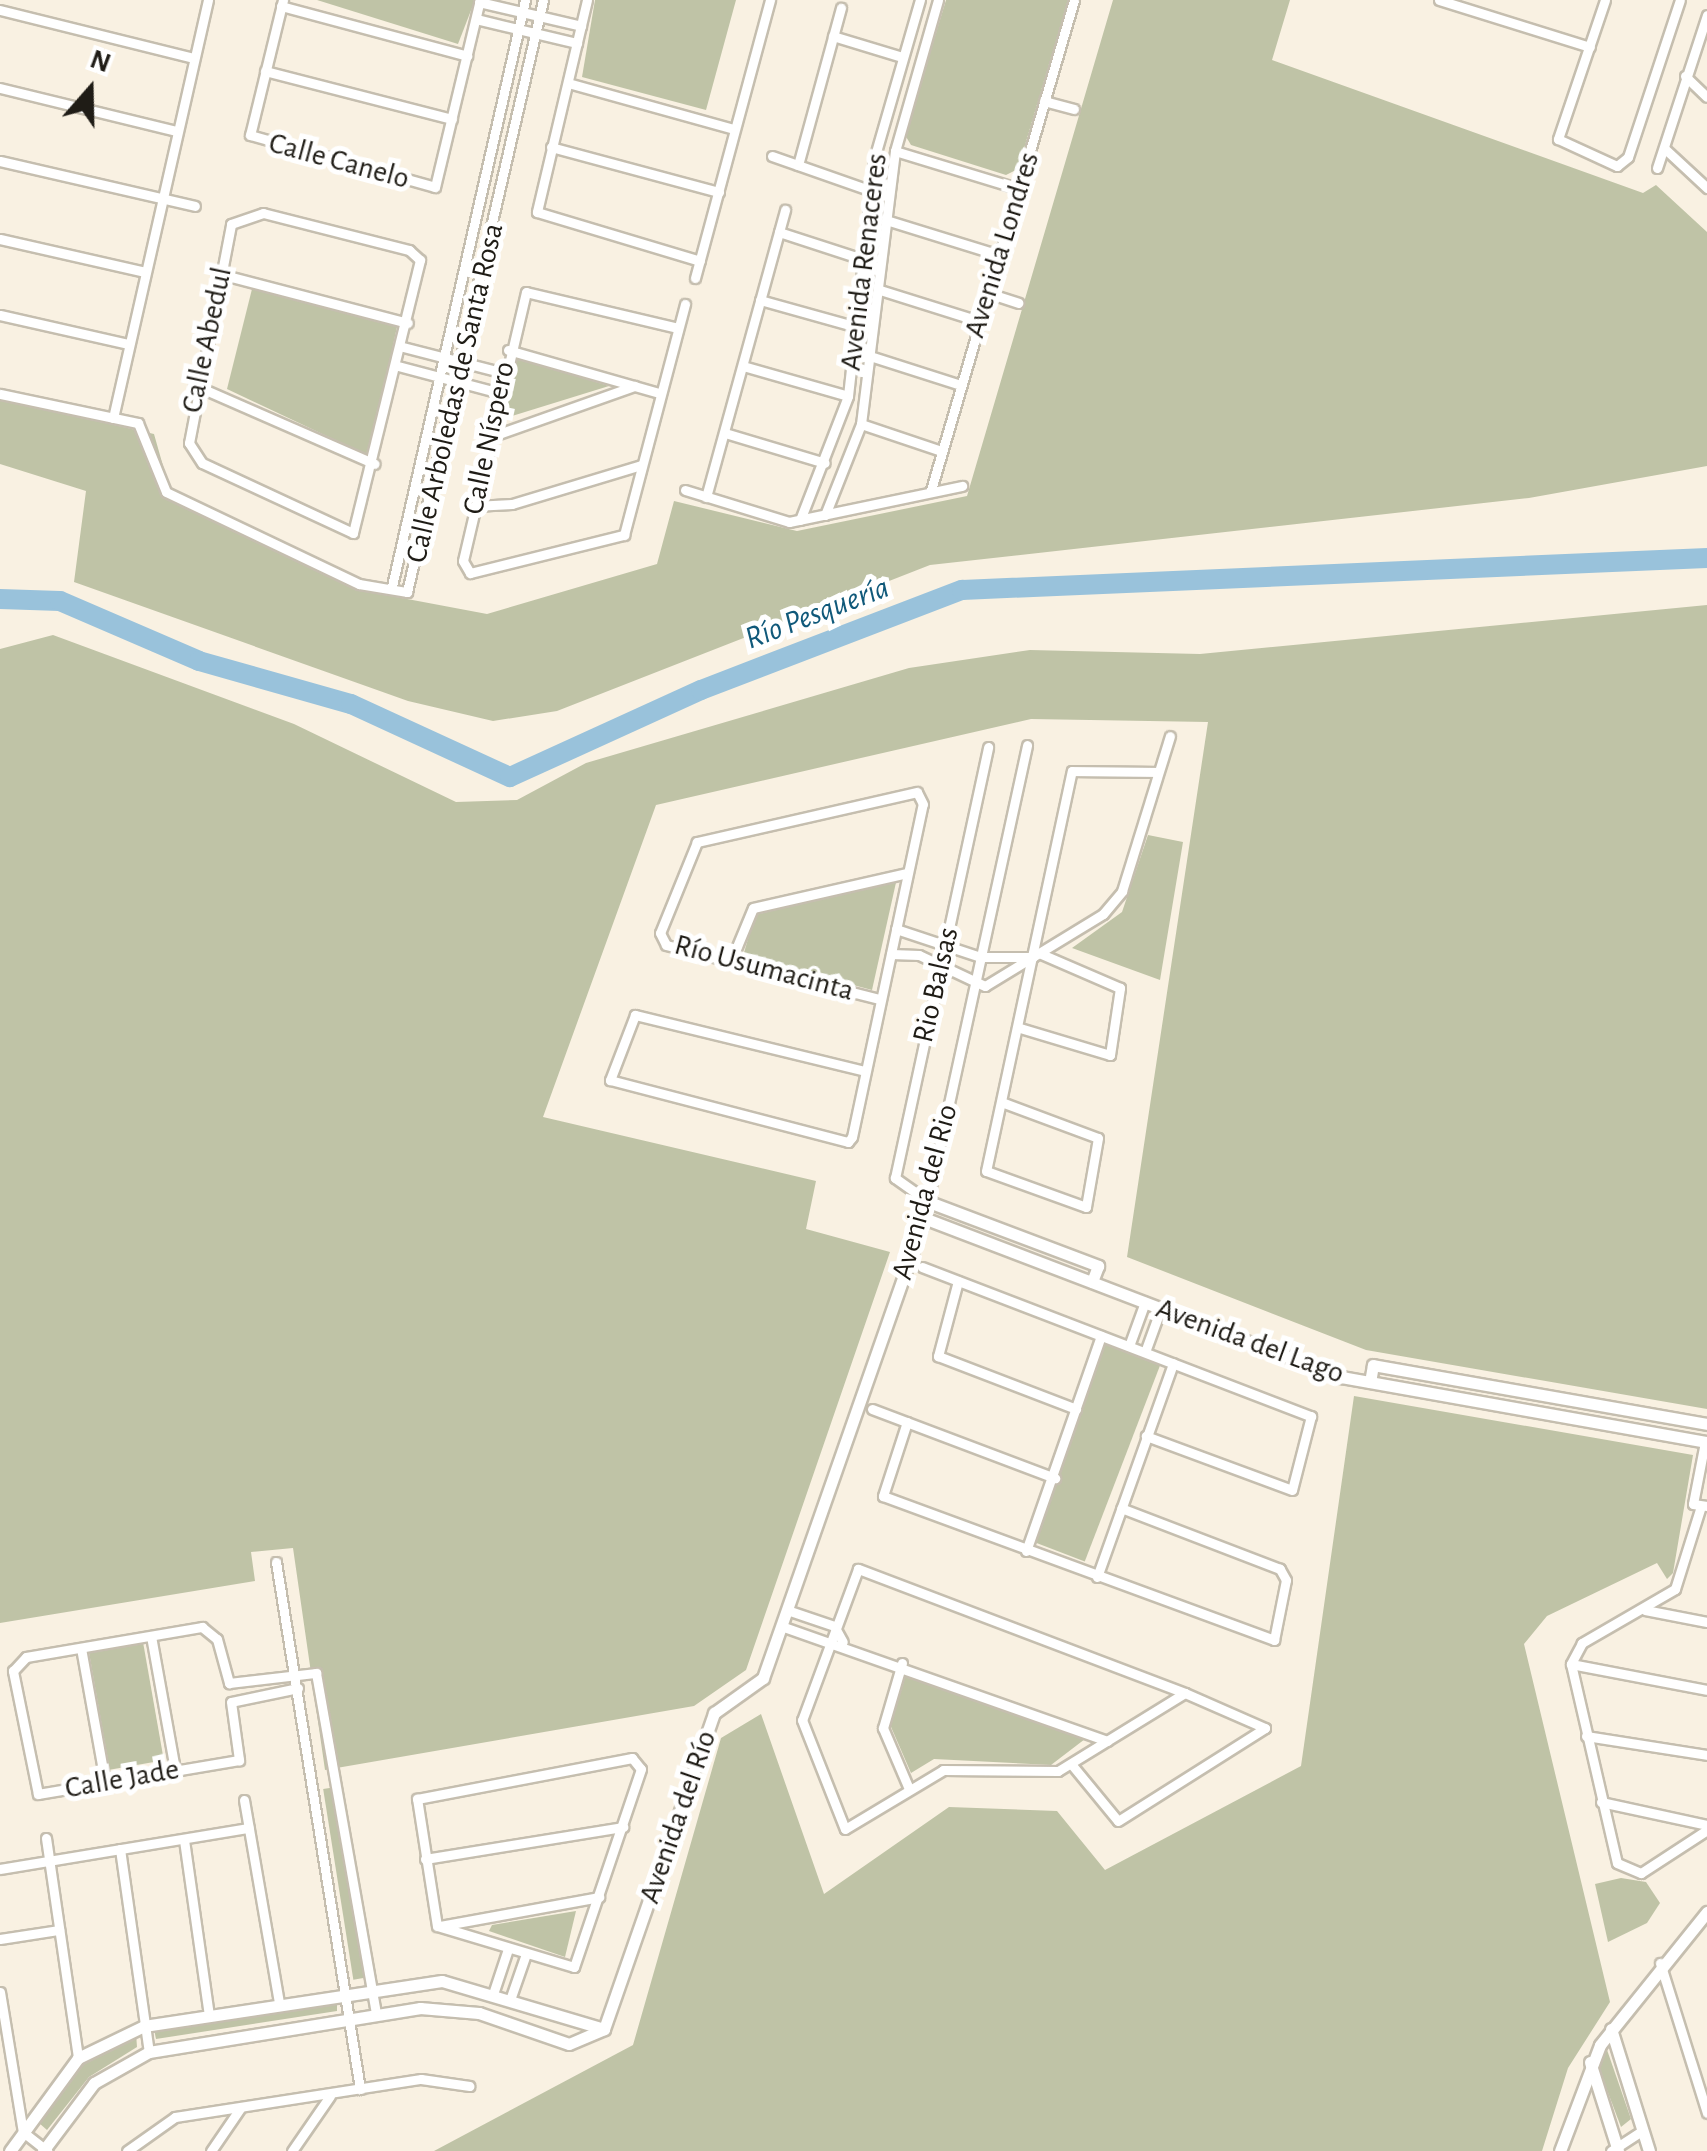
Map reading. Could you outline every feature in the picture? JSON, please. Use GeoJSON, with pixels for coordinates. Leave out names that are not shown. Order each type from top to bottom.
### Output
{"type":"FeatureCollection","features":[{"type":"Feature","properties":{"kind":"street"},"geometry":{"type":"LineString","coordinates":[[113,418],[208,0]]}},
{"type":"Feature","properties":{"kind":"street","name":"Calle Arboledas de Santa Rosa"},"geometry":{"type":"LineString","coordinates":[[524,6],[392,586],[411,586],[544,0]]}},
{"type":"Feature","properties":{"kind":"street"},"geometry":{"type":"LineString","coordinates":[[587,0],[539,215],[700,261]]}},
{"type":"Feature","properties":{"kind":"street"},"geometry":{"type":"LineString","coordinates":[[695,278],[770,0]]}},
{"type":"Feature","properties":{"kind":"street","name":"Avenida Renaceres"},"geometry":{"type":"LineString","coordinates":[[800,520],[826,463],[848,396],[869,190],[900,56],[920,0]]}},
{"type":"Feature","properties":{"kind":"street","name":"Avenida Renaceres"},"geometry":{"type":"LineString","coordinates":[[825,516],[862,424],[895,151],[938,0]]}},
{"type":"Feature","properties":{"kind":"street","name":"Avenida Londres"},"geometry":{"type":"LineString","coordinates":[[931,490],[1074,0]]}},
{"type":"Feature","properties":{"kind":"street"},"geometry":{"type":"LineString","coordinates":[[1439,0],[1590,47]]}},
{"type":"Feature","properties":{"kind":"street"},"geometry":{"type":"LineString","coordinates":[[1605,0],[1559,134],[1564,148],[1610,165],[1628,158],[1680,0]]}},
{"type":"Feature","properties":{"kind":"street"},"geometry":{"type":"LineString","coordinates":[[480,1],[524,6],[540,16],[581,26]]}},
{"type":"Feature","properties":{"kind":"street","name":"Calle Canelo"},"geometry":{"type":"LineString","coordinates":[[282,3],[253,138],[433,186],[480,1]]}},
{"type":"Feature","properties":{"kind":"street"},"geometry":{"type":"LineString","coordinates":[[282,3],[467,56]]}},
{"type":"Feature","properties":{"kind":"street"},"geometry":{"type":"LineString","coordinates":[[798,165],[841,8]]}},
{"type":"Feature","properties":{"kind":"street"},"geometry":{"type":"LineString","coordinates":[[0,10],[194,58]]}},
{"type":"Feature","properties":{"kind":"street"},"geometry":{"type":"LineString","coordinates":[[1656,168],[1707,14]]}},
{"type":"Feature","properties":{"kind":"street"},"geometry":{"type":"LineString","coordinates":[[476,19],[578,43]]}},
{"type":"Feature","properties":{"kind":"street"},"geometry":{"type":"LineString","coordinates":[[834,36],[900,56]]}},
{"type":"Feature","properties":{"kind":"street"},"geometry":{"type":"LineString","coordinates":[[265,71],[452,118]]}},
{"type":"Feature","properties":{"kind":"street"},"geometry":{"type":"LineString","coordinates":[[1684,76],[1707,97]]}},
{"type":"Feature","properties":{"kind":"street"},"geometry":{"type":"LineString","coordinates":[[568,83],[734,129]]}},
{"type":"Feature","properties":{"kind":"street"},"geometry":{"type":"LineString","coordinates":[[0,88],[177,131]]}},
{"type":"Feature","properties":{"kind":"street"},"geometry":{"type":"LineString","coordinates":[[1044,101],[1074,108]]}},
{"type":"Feature","properties":{"kind":"street"},"geometry":{"type":"LineString","coordinates":[[552,147],[719,192]]}},
{"type":"Feature","properties":{"kind":"street"},"geometry":{"type":"LineString","coordinates":[[1664,148],[1707,188]]}},
{"type":"Feature","properties":{"kind":"street"},"geometry":{"type":"LineString","coordinates":[[895,151],[1020,189]]}},
{"type":"Feature","properties":{"kind":"street"},"geometry":{"type":"LineString","coordinates":[[772,156],[889,197]]}},
{"type":"Feature","properties":{"kind":"street"},"geometry":{"type":"LineString","coordinates":[[0,161],[196,206]]}},
{"type":"Feature","properties":{"kind":"street"},"geometry":{"type":"LineString","coordinates":[[706,497],[785,210]]}},
{"type":"Feature","properties":{"kind":"street","name":"Calle Abedul"},"geometry":{"type":"LineString","coordinates":[[248,212],[410,250],[420,268],[360,527],[348,532],[202,463],[189,443],[194,385],[220,274],[232,224],[248,212]]}},
{"type":"Feature","properties":{"kind":"street"},"geometry":{"type":"LineString","coordinates":[[886,220],[999,255]]}},
{"type":"Feature","properties":{"kind":"street"},"geometry":{"type":"LineString","coordinates":[[779,232],[862,259]]}},
{"type":"Feature","properties":{"kind":"street"},"geometry":{"type":"LineString","coordinates":[[0,239],[145,272]]}},
{"type":"Feature","properties":{"kind":"street"},"geometry":{"type":"LineString","coordinates":[[220,274],[408,323]]}},
{"type":"Feature","properties":{"kind":"street","name":"Calle Níspero"},"geometry":{"type":"LineString","coordinates":[[640,466],[628,526],[610,544],[480,574],[463,560],[520,300],[533,289],[678,328]]}},
{"type":"Feature","properties":{"kind":"street"},"geometry":{"type":"LineString","coordinates":[[880,290],[979,322]]}},
{"type":"Feature","properties":{"kind":"street"},"geometry":{"type":"LineString","coordinates":[[988,293],[1018,303]]}},
{"type":"Feature","properties":{"kind":"street"},"geometry":{"type":"LineString","coordinates":[[760,300],[857,326]]}},
{"type":"Feature","properties":{"kind":"street"},"geometry":{"type":"LineString","coordinates":[[474,506],[512,504],[640,466],[685,304]]}},
{"type":"Feature","properties":{"kind":"street"},"geometry":{"type":"LineString","coordinates":[[0,315],[129,344]]}},
{"type":"Feature","properties":{"kind":"street"},"geometry":{"type":"LineString","coordinates":[[403,347],[504,373]]}},
{"type":"Feature","properties":{"kind":"street"},"geometry":{"type":"LineString","coordinates":[[508,350],[660,393]]}},
{"type":"Feature","properties":{"kind":"street"},"geometry":{"type":"LineString","coordinates":[[872,357],[961,385]]}},
{"type":"Feature","properties":{"kind":"street"},"geometry":{"type":"LineString","coordinates":[[398,366],[500,392]]}},
{"type":"Feature","properties":{"kind":"street"},"geometry":{"type":"LineString","coordinates":[[743,366],[848,396]]}},
{"type":"Feature","properties":{"kind":"street"},"geometry":{"type":"LineString","coordinates":[[194,385],[375,464]]}},
{"type":"Feature","properties":{"kind":"street"},"geometry":{"type":"LineString","coordinates":[[490,437],[634,386]]}},
{"type":"Feature","properties":{"kind":"street"},"geometry":{"type":"LineString","coordinates":[[0,394],[146,427],[166,492],[359,584],[392,586]]}},
{"type":"Feature","properties":{"kind":"street"},"geometry":{"type":"LineString","coordinates":[[862,424],[941,451]]}},
{"type":"Feature","properties":{"kind":"street"},"geometry":{"type":"LineString","coordinates":[[725,432],[826,463]]}},
{"type":"Feature","properties":{"kind":"street"},"geometry":{"type":"LineString","coordinates":[[685,490],[800,520],[962,486]]}},
{"type":"Feature","properties":{"kind":"street"},"geometry":{"type":"LineString","coordinates":[[891,954],[938,967],[974,986],[1000,984],[1122,892],[1170,736]]}},
{"type":"Feature","properties":{"kind":"street","name":"Avenida del Rio"},"geometry":{"type":"LineString","coordinates":[[781,1626],[929,1202],[1027,745]]}},
{"type":"Feature","properties":{"kind":"street","name":"Rio Balsas"},"geometry":{"type":"LineString","coordinates":[[929,1202],[894,1178],[988,747]]}},
{"type":"Feature","properties":{"kind":"street"},"geometry":{"type":"LineString","coordinates":[[1004,1103],[1095,1136],[1087,1206],[988,1176],[1072,774],[1157,772]]}},
{"type":"Feature","properties":{"kind":"street","name":"Río Usumacinta"},"geometry":{"type":"LineString","coordinates":[[917,792],[908,873],[880,999],[731,961],[660,937],[697,842],[917,792]]}},
{"type":"Feature","properties":{"kind":"street"},"geometry":{"type":"LineString","coordinates":[[731,961],[756,906],[908,873]]}},
{"type":"Feature","properties":{"kind":"street"},"geometry":{"type":"LineString","coordinates":[[896,929],[980,957],[1037,956],[1120,988],[1108,1057],[1020,1028]]}},
{"type":"Feature","properties":{"kind":"street"},"geometry":{"type":"LineString","coordinates":[[866,1072],[633,1015],[611,1083],[848,1142],[866,1072],[880,999]]}},
{"type":"Feature","properties":{"kind":"street"},"geometry":{"type":"LineString","coordinates":[[929,1202],[1098,1266],[1092,1282]]}},
{"type":"Feature","properties":{"kind":"street","name":"Avenida del Lago"},"geometry":{"type":"LineString","coordinates":[[924,1218],[1370,1382],[1706,1442]]}},
{"type":"Feature","properties":{"kind":"street"},"geometry":{"type":"LineString","coordinates":[[922,1267],[1311,1416],[1298,1488],[1146,1436]]}},
{"type":"Feature","properties":{"kind":"street"},"geometry":{"type":"LineString","coordinates":[[958,1281],[934,1345],[943,1359],[1076,1409]]}},
{"type":"Feature","properties":{"kind":"street"},"geometry":{"type":"LineString","coordinates":[[1129,1346],[1146,1302]]}},
{"type":"Feature","properties":{"kind":"street"},"geometry":{"type":"LineString","coordinates":[[1144,1352],[1161,1308]]}},
{"type":"Feature","properties":{"kind":"street"},"geometry":{"type":"LineString","coordinates":[[1026,1551],[1102,1336]]}},
{"type":"Feature","properties":{"kind":"street"},"geometry":{"type":"LineString","coordinates":[[1097,1577],[1172,1363]]}},
{"type":"Feature","properties":{"kind":"street","name":"Avenida del Lago"},"geometry":{"type":"LineString","coordinates":[[1370,1382],[1373,1365],[1707,1424]]}},
{"type":"Feature","properties":{"kind":"street"},"geometry":{"type":"LineString","coordinates":[[1531,1411],[1534,1394]]}},
{"type":"Feature","properties":{"kind":"street"},"geometry":{"type":"LineString","coordinates":[[872,1408],[1054,1477]]}},
{"type":"Feature","properties":{"kind":"street"},"geometry":{"type":"LineString","coordinates":[[907,1422],[881,1494],[1274,1640],[1286,1580],[1276,1566],[1121,1508]]}},
{"type":"Feature","properties":{"kind":"street"},"geometry":{"type":"LineString","coordinates":[[1706,1442],[1693,1554],[1675,1589],[1582,1644],[1571,1664],[1618,1863],[1632,1874],[1707,1828]]}},
{"type":"Feature","properties":{"kind":"street"},"geometry":{"type":"LineString","coordinates":[[1693,1554],[1707,1557]]}},
{"type":"Feature","properties":{"kind":"street"},"geometry":{"type":"LineString","coordinates":[[276,1562],[315,1786],[360,2090]]}},
{"type":"Feature","properties":{"kind":"street"},"geometry":{"type":"LineString","coordinates":[[1072,1765],[1115,1821],[1265,1728],[1185,1693],[868,1569],[855,1573],[802,1720],[845,1829],[943,1770],[1040,1774],[1072,1765],[1185,1693]]}},
{"type":"Feature","properties":{"kind":"street"},"geometry":{"type":"LineString","coordinates":[[787,1610],[834,1626],[843,1642]]}},
{"type":"Feature","properties":{"kind":"street"},"geometry":{"type":"LineString","coordinates":[[1645,1610],[1707,1622]]}},
{"type":"Feature","properties":{"kind":"street"},"geometry":{"type":"LineString","coordinates":[[781,1626],[828,1642],[843,1642],[1107,1742]]}},
{"type":"Feature","properties":{"kind":"street","name":"Avenida del Río"},"geometry":{"type":"LineString","coordinates":[[604,2029],[714,1713],[763,1678],[781,1626]]}},
{"type":"Feature","properties":{"kind":"street","name":"Calle Jade"},"geometry":{"type":"LineString","coordinates":[[296,1673],[229,1683],[208,1628],[80,1648],[14,1665],[32,1786],[38,1794],[239,1760],[231,1702],[298,1688]]}},
{"type":"Feature","properties":{"kind":"street"},"geometry":{"type":"LineString","coordinates":[[151,1636],[175,1770]]}},
{"type":"Feature","properties":{"kind":"street"},"geometry":{"type":"LineString","coordinates":[[80,1648],[105,1782]]}},
{"type":"Feature","properties":{"kind":"street"},"geometry":{"type":"LineString","coordinates":[[902,1663],[883,1728],[908,1789]]}},
{"type":"Feature","properties":{"kind":"street"},"geometry":{"type":"LineString","coordinates":[[1571,1664],[1707,1690]]}},
{"type":"Feature","properties":{"kind":"street"},"geometry":{"type":"LineString","coordinates":[[296,1673],[320,1677],[376,2015]]}},
{"type":"Feature","properties":{"kind":"street"},"geometry":{"type":"LineString","coordinates":[[1586,1736],[1707,1755]]}},
{"type":"Feature","properties":{"kind":"street"},"geometry":{"type":"LineString","coordinates":[[632,1758],[642,1768],[574,1968],[437,1926],[425,1859],[421,1796],[632,1758]]}},
{"type":"Feature","properties":{"kind":"street"},"geometry":{"type":"LineString","coordinates":[[315,1786],[337,1784]]}},
{"type":"Feature","properties":{"kind":"street"},"geometry":{"type":"LineString","coordinates":[[244,1800],[279,2003]]}},
{"type":"Feature","properties":{"kind":"street"},"geometry":{"type":"LineString","coordinates":[[1601,1802],[1707,1828]]}},
{"type":"Feature","properties":{"kind":"street"},"geometry":{"type":"LineString","coordinates":[[425,1859],[624,1827]]}},
{"type":"Feature","properties":{"kind":"street"},"geometry":{"type":"LineString","coordinates":[[0,1869],[249,1828]]}},
{"type":"Feature","properties":{"kind":"street"},"geometry":{"type":"LineString","coordinates":[[46,1838],[78,2058]]}},
{"type":"Feature","properties":{"kind":"street"},"geometry":{"type":"LineString","coordinates":[[184,1840],[209,2014]]}},
{"type":"Feature","properties":{"kind":"street"},"geometry":{"type":"LineString","coordinates":[[120,1849],[149,2052]]}},
{"type":"Feature","properties":{"kind":"street"},"geometry":{"type":"LineString","coordinates":[[437,1926],[600,1897]]}},
{"type":"Feature","properties":{"kind":"street"},"geometry":{"type":"LineString","coordinates":[[1560,2151],[1590,2062],[1660,1962],[1707,1912]]}},
{"type":"Feature","properties":{"kind":"street"},"geometry":{"type":"LineString","coordinates":[[0,1939],[59,1930]]}},
{"type":"Feature","properties":{"kind":"street"},"geometry":{"type":"LineString","coordinates":[[494,2018],[502,1994],[508,1949]]}},
{"type":"Feature","properties":{"kind":"street"},"geometry":{"type":"LineString","coordinates":[[502,1994],[526,1954]]}},
{"type":"Feature","properties":{"kind":"street"},"geometry":{"type":"LineString","coordinates":[[1660,1962],[1707,2113]]}},
{"type":"Feature","properties":{"kind":"street"},"geometry":{"type":"LineString","coordinates":[[10,2151],[78,2058],[144,2026],[442,1981],[502,1994],[604,2029]]}},
{"type":"Feature","properties":{"kind":"street"},"geometry":{"type":"LineString","coordinates":[[0,1992],[24,2132],[44,2150],[94,2083],[149,2052],[348,2019],[444,2008],[494,2018],[569,2044],[604,2029]]}},
{"type":"Feature","properties":{"kind":"street"},"geometry":{"type":"LineString","coordinates":[[1611,2028],[1649,2151]]}},
{"type":"Feature","properties":{"kind":"street"},"geometry":{"type":"LineString","coordinates":[[0,2044],[7,2034]]}},
{"type":"Feature","properties":{"kind":"street"},"geometry":{"type":"LineString","coordinates":[[1590,2062],[1615,2148],[1642,2132]]}},
{"type":"Feature","properties":{"kind":"street"},"geometry":{"type":"LineString","coordinates":[[127,2151],[174,2117],[421,2080],[469,2086]]}},
{"type":"Feature","properties":{"kind":"street"},"geometry":{"type":"LineString","coordinates":[[292,2151],[330,2096]]}},
{"type":"Feature","properties":{"kind":"street"},"geometry":{"type":"LineString","coordinates":[[211,2151],[240,2108]]}},
{"type":"Feature","properties":{"kind":"green space"},"geometry":{"type":"Polygon","coordinates":[[[317,0],[475,0],[458,44],[317,0]]]}},
{"type":"Feature","properties":{"kind":"green space"},"geometry":{"type":"Polygon","coordinates":[[[595,0],[736,0],[706,110],[582,77],[595,0]]]}},
{"type":"Feature","properties":{"kind":"green space"},"geometry":{"type":"Polygon","coordinates":[[[946,0],[1068,0],[1018,169],[1006,175],[911,145],[905,135],[946,0]]]}},
{"type":"Feature","properties":{"kind":"green space"},"geometry":{"type":"Polygon","coordinates":[[[1113,0],[1290,0],[1272,60],[1643,193],[1656,185],[1707,232],[1707,466],[1529,498],[930,565],[557,711],[493,721],[408,701],[74,582],[86,491],[0,464],[0,399],[154,434],[169,487],[386,595],[487,614],[657,564],[674,501],[797,531],[967,496],[1113,0]]]}},
{"type":"Feature","properties":{"kind":"green space"},"geometry":{"type":"Polygon","coordinates":[[[252,289],[397,327],[369,456],[227,389],[252,289]]]}},
{"type":"Feature","properties":{"kind":"green space"},"geometry":{"type":"Polygon","coordinates":[[[515,357],[609,386],[502,419],[515,357]]]}},
{"type":"Feature","properties":{"kind":"green space"},"geometry":{"type":"Polygon","coordinates":[[[1707,605],[1707,1409],[1366,1350],[1127,1257],[1208,722],[1031,719],[656,805],[543,1117],[816,1181],[806,1229],[890,1252],[746,1670],[694,1706],[325,1770],[293,1548],[251,1552],[255,1581],[0,1623],[0,649],[53,635],[294,724],[456,802],[517,800],[586,763],[909,668],[1030,650],[1200,654],[1707,605]]]}},
{"type":"Feature","properties":{"kind":"green space"},"geometry":{"type":"Polygon","coordinates":[[[1148,835],[1183,842],[1160,980],[1072,948],[1122,912],[1148,835]]]}},
{"type":"Feature","properties":{"kind":"green space"},"geometry":{"type":"Polygon","coordinates":[[[897,878],[872,990],[743,956],[755,915],[897,878]]]}},
{"type":"Feature","properties":{"kind":"green space"},"geometry":{"type":"Polygon","coordinates":[[[1104,1344],[1160,1366],[1085,1562],[1029,1540],[1104,1344]]]}},
{"type":"Feature","properties":{"kind":"green space"},"geometry":{"type":"Polygon","coordinates":[[[1354,1396],[1693,1455],[1673,1573],[1667,1579],[1657,1563],[1547,1616],[1524,1644],[1610,2002],[1568,2068],[1542,2151],[434,2151],[633,2045],[721,1738],[761,1714],[824,1894],[949,1807],[1057,1811],[1105,1870],[1301,1766],[1354,1396]]]}},
{"type":"Feature","properties":{"kind":"green space"},"geometry":{"type":"Polygon","coordinates":[[[143,1642],[164,1760],[110,1770],[89,1652],[143,1642]]]}},
{"type":"Feature","properties":{"kind":"green space"},"geometry":{"type":"Polygon","coordinates":[[[906,1670],[1085,1739],[1051,1765],[934,1759],[911,1773],[888,1720],[906,1670]]]}},
{"type":"Feature","properties":{"kind":"green space"},"geometry":{"type":"Polygon","coordinates":[[[336,1787],[366,1978],[353,1980],[323,1789],[336,1787]]]}},
{"type":"Feature","properties":{"kind":"green space"},"geometry":{"type":"Polygon","coordinates":[[[1621,1878],[1646,1882],[1660,1903],[1647,1923],[1608,1942],[1595,1884],[1621,1878]]]}},
{"type":"Feature","properties":{"kind":"green space"},"geometry":{"type":"Polygon","coordinates":[[[576,1911],[565,1957],[489,1931],[492,1925],[576,1911]]]}},
{"type":"Feature","properties":{"kind":"green space"},"geometry":{"type":"Polygon","coordinates":[[[337,1997],[337,2011],[156,2039],[154,2029],[337,1997]]]}},
{"type":"Feature","properties":{"kind":"green space"},"geometry":{"type":"Polygon","coordinates":[[[136,2033],[137,2047],[89,2077],[47,2130],[39,2123],[82,2062],[136,2033]]]}},
{"type":"Feature","properties":{"kind":"green space"},"geometry":{"type":"Polygon","coordinates":[[[1605,2044],[1631,2119],[1621,2127],[1596,2061],[1605,2044]]]}},
{"type":"Feature","properties":{"kind":"waterway","name":"Río Pesquería"},"geometry":{"type":"LineString","coordinates":[[0,599],[60,601],[199,661],[351,704],[510,777],[701,690],[962,590],[1707,558]]}}]}
